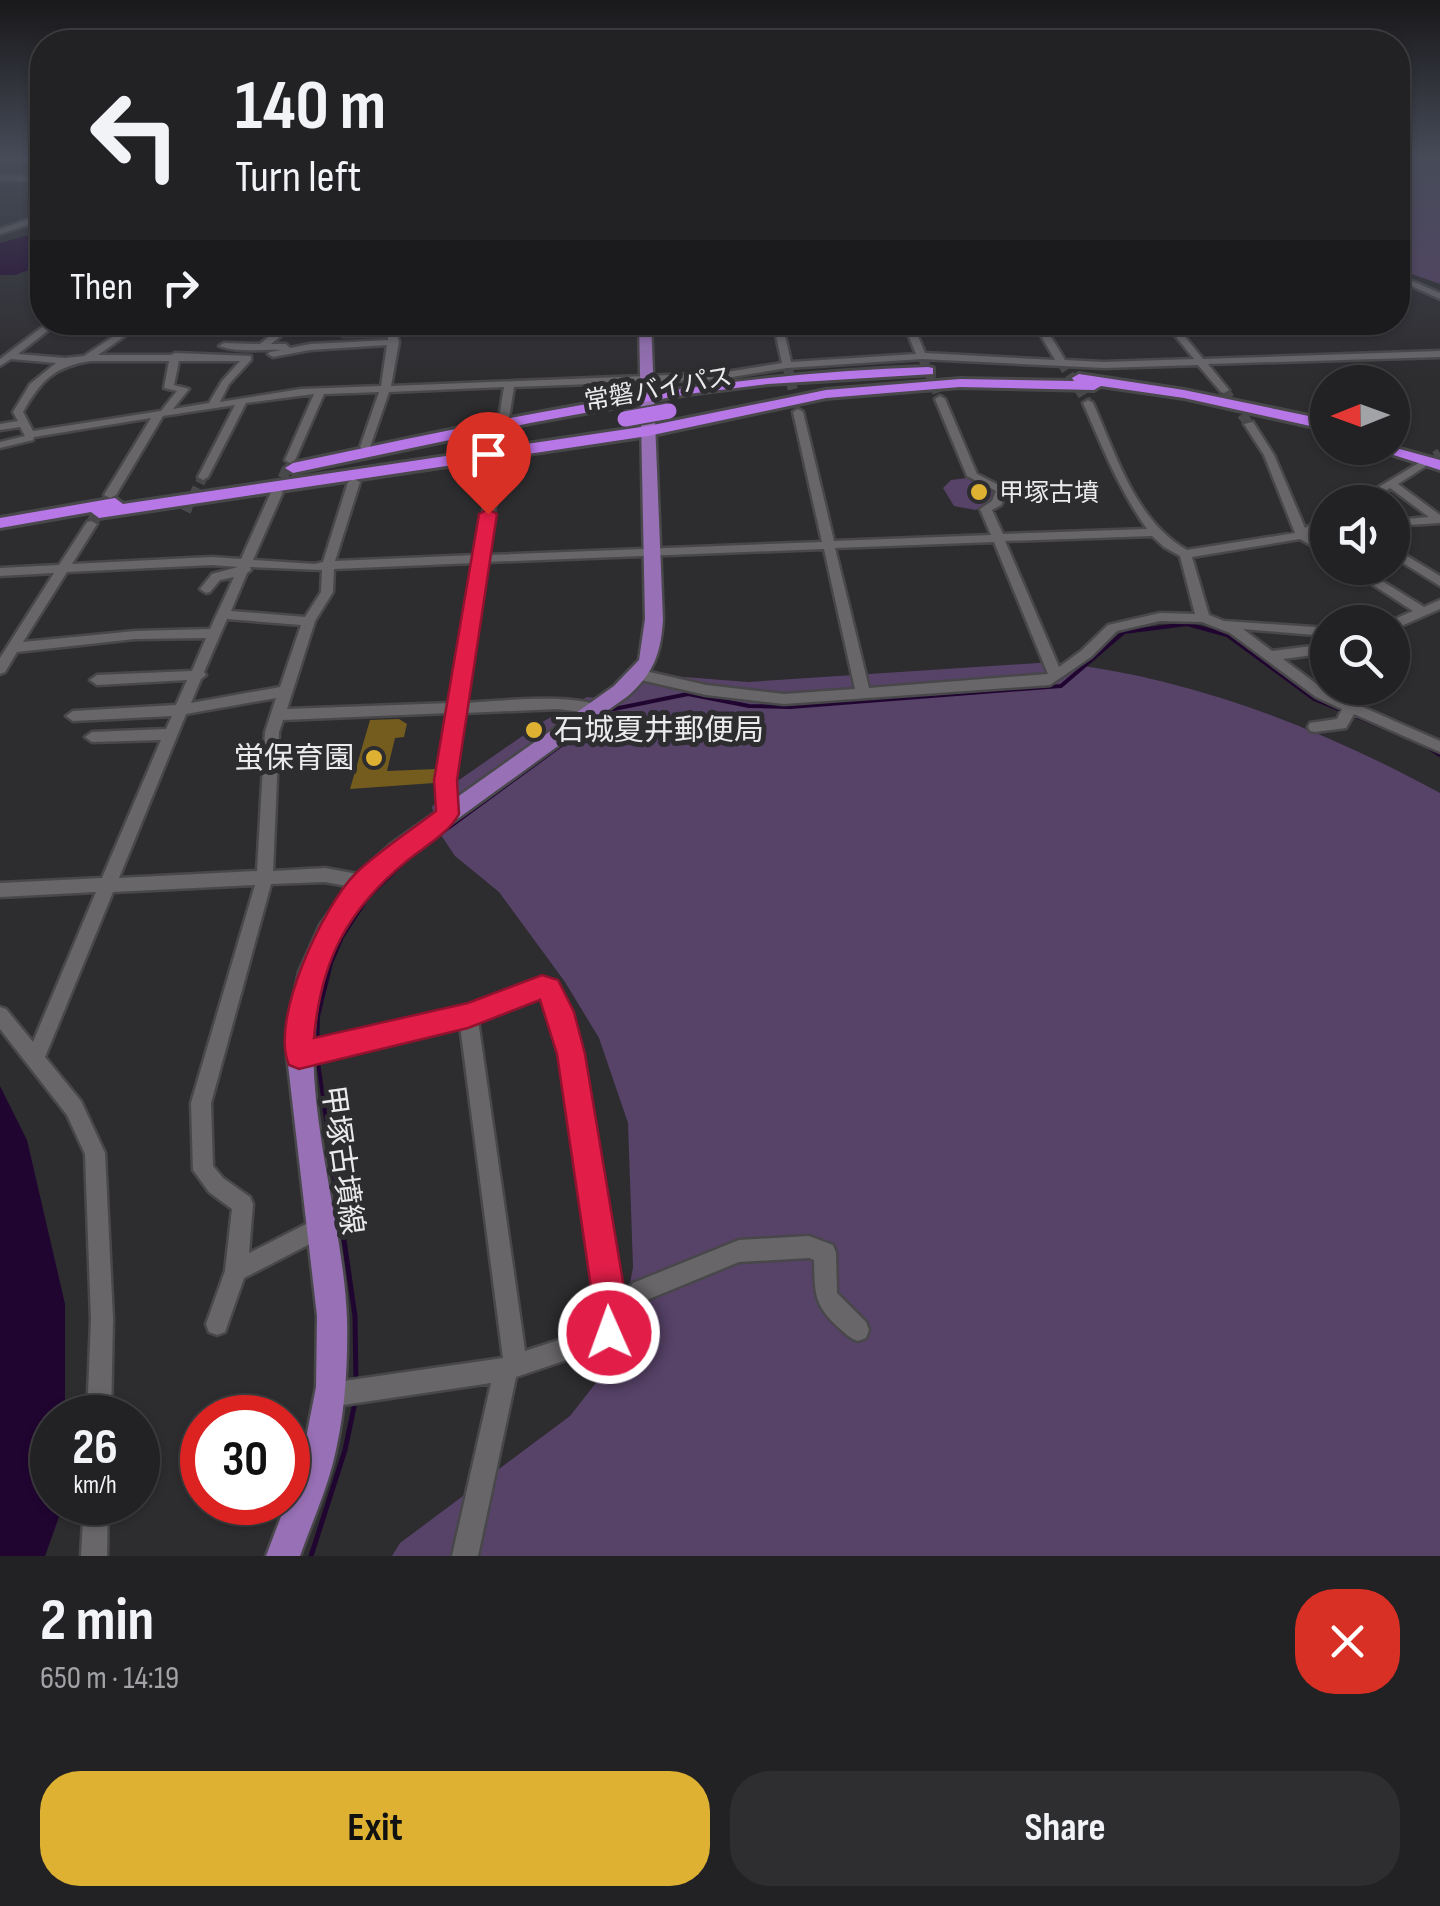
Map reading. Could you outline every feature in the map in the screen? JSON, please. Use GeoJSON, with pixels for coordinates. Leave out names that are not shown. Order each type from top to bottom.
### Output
{"type":"FeatureCollection","features":[{"type":"Feature","properties":{"kind":"highway"},"geometry":{"type":"LineString","coordinates":[[183,492],[647,388],[898,371],[985,371],[1125,386]]}},
{"type":"Feature","properties":{"kind":"highway","name":"常磐バイパス"},"geometry":{"type":"LineString","coordinates":[[668,408],[788,385],[880,376],[1017,376],[1125,386],[1249,406],[1310,424]]}},
{"type":"Feature","properties":{"kind":"highway","name":"常磐バイパス"},"geometry":{"type":"LineString","coordinates":[[0,527],[625,415],[854,383],[968,378],[1094,386],[1178,397],[1310,425]]}},
{"type":"Feature","properties":{"kind":"highway"},"geometry":{"type":"LineString","coordinates":[[95,519],[648,431],[810,397],[874,388],[960,383],[1094,386]]}},
{"type":"Feature","properties":{"kind":"highway","name":"常磐バイパス"},"geometry":{"type":"LineString","coordinates":[[0,527],[95,519],[625,415]]}},
{"type":"Feature","properties":{"kind":"highway"},"geometry":{"type":"LineString","coordinates":[[1410,452],[1434,462]]}},
{"type":"Feature","properties":{"kind":"main road"},"geometry":{"type":"LineString","coordinates":[[641,676],[652,655],[646,335]]}},
{"type":"Feature","properties":{"kind":"main road","name":"甲塚古墳線"},"geometry":{"type":"LineString","coordinates":[[283,1556],[347,1393],[332,1316],[322,1227],[311,1052],[304,1003],[311,972],[328,932],[364,882],[448,814],[641,676]]}},
{"type":"Feature","properties":{"kind":"street"},"geometry":{"type":"LineString","coordinates":[[1410,283],[1440,296]]}},
{"type":"Feature","properties":{"kind":"street"},"geometry":{"type":"LineString","coordinates":[[5,359],[37,335]]}},
{"type":"Feature","properties":{"kind":"street"},"geometry":{"type":"LineString","coordinates":[[86,358],[122,335]]}},
{"type":"Feature","properties":{"kind":"street"},"geometry":{"type":"LineString","coordinates":[[213,405],[225,383],[277,335]]}},
{"type":"Feature","properties":{"kind":"street"},"geometry":{"type":"LineString","coordinates":[[273,354],[378,335]]}},
{"type":"Feature","properties":{"kind":"street"},"geometry":{"type":"LineString","coordinates":[[365,447],[385,390],[394,335]]}},
{"type":"Feature","properties":{"kind":"street"},"geometry":{"type":"LineString","coordinates":[[780,335],[787,365]]}},
{"type":"Feature","properties":{"kind":"street"},"geometry":{"type":"LineString","coordinates":[[913,335],[922,356]]}},
{"type":"Feature","properties":{"kind":"street"},"geometry":{"type":"LineString","coordinates":[[1045,335],[1061,362]]}},
{"type":"Feature","properties":{"kind":"street"},"geometry":{"type":"LineString","coordinates":[[1179,335],[1224,390]]}},
{"type":"Feature","properties":{"kind":"street"},"geometry":{"type":"LineString","coordinates":[[224,346],[310,347]]}},
{"type":"Feature","properties":{"kind":"street"},"geometry":{"type":"LineString","coordinates":[[64,361],[33,386],[19,407],[30,435],[243,400],[272,390],[647,388],[787,365],[922,356],[1104,365],[1440,354]]}},
{"type":"Feature","properties":{"kind":"street"},"geometry":{"type":"LineString","coordinates":[[110,494],[162,414],[184,388],[169,388],[174,356]]}},
{"type":"Feature","properties":{"kind":"street"},"geometry":{"type":"LineString","coordinates":[[5,359],[248,358]]}},
{"type":"Feature","properties":{"kind":"street"},"geometry":{"type":"LineString","coordinates":[[504,418],[510,386]]}},
{"type":"Feature","properties":{"kind":"street"},"geometry":{"type":"LineString","coordinates":[[290,460],[320,392]]}},
{"type":"Feature","properties":{"kind":"street"},"geometry":{"type":"LineString","coordinates":[[940,399],[972,476],[1002,490],[996,503],[986,509],[1056,676]]}},
{"type":"Feature","properties":{"kind":"street"},"geometry":{"type":"LineString","coordinates":[[204,477],[243,400]]}},
{"type":"Feature","properties":{"kind":"street"},"geometry":{"type":"LineString","coordinates":[[1088,403],[1152,532],[1170,549],[1185,554],[1310,529]]}},
{"type":"Feature","properties":{"kind":"street"},"geometry":{"type":"LineString","coordinates":[[798,412],[864,694]]}},
{"type":"Feature","properties":{"kind":"street"},"geometry":{"type":"LineString","coordinates":[[0,426],[23,423]]}},
{"type":"Feature","properties":{"kind":"street"},"geometry":{"type":"LineString","coordinates":[[1249,424],[1270,455],[1302,534],[1310,539]]}},
{"type":"Feature","properties":{"kind":"street"},"geometry":{"type":"LineString","coordinates":[[1,445],[29,438]]}},
{"type":"Feature","properties":{"kind":"street"},"geometry":{"type":"LineString","coordinates":[[1390,484],[1434,462]]}},
{"type":"Feature","properties":{"kind":"street"},"geometry":{"type":"LineString","coordinates":[[448,814],[446,780],[496,464]]}},
{"type":"Feature","properties":{"kind":"street"},"geometry":{"type":"LineString","coordinates":[[217,1324],[236,1271],[243,1204],[216,1186],[203,1170],[201,1102],[265,878],[269,758],[276,715],[309,621],[327,592],[328,565],[354,482]]}},
{"type":"Feature","properties":{"kind":"street"},"geometry":{"type":"LineString","coordinates":[[1390,484],[1433,509],[1440,520],[1410,522]]}},
{"type":"Feature","properties":{"kind":"street"},"geometry":{"type":"LineString","coordinates":[[36,1056],[181,710],[278,492]]}},
{"type":"Feature","properties":{"kind":"street"},"geometry":{"type":"LineString","coordinates":[[0,668],[95,519]]}},
{"type":"Feature","properties":{"kind":"street"},"geometry":{"type":"LineString","coordinates":[[0,572],[315,568],[1152,532]]}},
{"type":"Feature","properties":{"kind":"street"},"geometry":{"type":"LineString","coordinates":[[1185,554],[1203,618]]}},
{"type":"Feature","properties":{"kind":"street"},"geometry":{"type":"LineString","coordinates":[[1410,562],[1440,582]]}},
{"type":"Feature","properties":{"kind":"street"},"geometry":{"type":"LineString","coordinates":[[206,589],[216,577],[247,566]]}},
{"type":"Feature","properties":{"kind":"street"},"geometry":{"type":"LineString","coordinates":[[1384,585],[1422,612]]}},
{"type":"Feature","properties":{"kind":"street"},"geometry":{"type":"LineString","coordinates":[[1410,618],[1440,604]]}},
{"type":"Feature","properties":{"kind":"street"},"geometry":{"type":"LineString","coordinates":[[224,615],[309,621]]}},
{"type":"Feature","properties":{"kind":"street"},"geometry":{"type":"LineString","coordinates":[[641,676],[756,698],[864,694],[1050,680],[1113,628],[1160,617],[1310,631]]}},
{"type":"Feature","properties":{"kind":"street"},"geometry":{"type":"LineString","coordinates":[[1224,624],[1349,712],[1440,747]]}},
{"type":"Feature","properties":{"kind":"street"},"geometry":{"type":"LineString","coordinates":[[13,648],[104,637],[216,633]]}},
{"type":"Feature","properties":{"kind":"street"},"geometry":{"type":"LineString","coordinates":[[1268,656],[1310,650]]}},
{"type":"Feature","properties":{"kind":"street"},"geometry":{"type":"LineString","coordinates":[[98,680],[199,675]]}},
{"type":"Feature","properties":{"kind":"street"},"geometry":{"type":"LineString","coordinates":[[73,716],[181,710],[282,692]]}},
{"type":"Feature","properties":{"kind":"street"},"geometry":{"type":"LineString","coordinates":[[276,715],[558,704],[597,709]]}},
{"type":"Feature","properties":{"kind":"street"},"geometry":{"type":"LineString","coordinates":[[1315,727],[1336,726],[1349,712]]}},
{"type":"Feature","properties":{"kind":"street"},"geometry":{"type":"LineString","coordinates":[[92,738],[172,734]]}},
{"type":"Feature","properties":{"kind":"street"},"geometry":{"type":"LineString","coordinates":[[0,890],[325,875],[364,882]]}},
{"type":"Feature","properties":{"kind":"street"},"geometry":{"type":"LineString","coordinates":[[311,1052],[468,1016],[542,987],[553,994],[569,1042],[614,1324]]}},
{"type":"Feature","properties":{"kind":"street"},"geometry":{"type":"LineString","coordinates":[[0,1015],[74,1108],[95,1153],[102,1319],[100,1395]]}},
{"type":"Feature","properties":{"kind":"street"},"geometry":{"type":"LineString","coordinates":[[465,1556],[511,1367],[468,1016]]}},
{"type":"Feature","properties":{"kind":"street"},"geometry":{"type":"LineString","coordinates":[[236,1271],[322,1227]]}},
{"type":"Feature","properties":{"kind":"street"},"geometry":{"type":"LineString","coordinates":[[347,1393],[511,1367],[606,1336],[641,1291],[739,1251],[809,1247],[826,1252],[826,1295],[831,1305],[858,1330]]}},
{"type":"Feature","properties":{"kind":"street"},"geometry":{"type":"LineString","coordinates":[[94,1556],[95,1525]]}},
{"type":"Feature","properties":{"kind":"shaded area"},"geometry":{"type":"Polygon","coordinates":[[[1410,230],[1440,230],[1440,284],[1410,273],[1410,230]]]}},
{"type":"Feature","properties":{"kind":"shaded area"},"geometry":{"type":"Polygon","coordinates":[[[30,234],[30,269],[0,275],[0,243],[30,234]]]}},
{"type":"Feature","properties":{"kind":"shaded area"},"geometry":{"type":"Polygon","coordinates":[[[967,478],[997,487],[997,498],[976,510],[954,506],[943,488],[951,480],[967,478]]]}},
{"type":"Feature","properties":{"kind":"shaded area"},"geometry":{"type":"Polygon","coordinates":[[[1053,662],[1154,680],[1252,708],[1348,747],[1440,793],[1440,1556],[392,1556],[400,1543],[570,1416],[617,1356],[633,1267],[628,1123],[599,1038],[565,982],[499,892],[455,856],[439,832],[432,807],[446,789],[544,721],[587,697],[606,699],[634,673],[748,682],[1053,662]]]}},
{"type":"Feature","properties":{"kind":"shaded area"},"geometry":{"type":"Polygon","coordinates":[[[0,1086],[27,1140],[65,1304],[65,1395],[30,1395],[30,1525],[56,1525],[45,1556],[0,1556],[0,1086]]]}},
{"type":"Feature","properties":{"kind":"building","name":"蛍保育園"},"geometry":{"type":"Polygon","coordinates":[[[399,719],[407,724],[404,737],[395,738],[387,771],[436,769],[434,783],[350,789],[370,720],[399,719]]]}},
{"type":"Feature","properties":{"kind":"waterway"},"geometry":{"type":"LineString","coordinates":[[317,1046],[318,1016],[331,963],[342,937],[368,897],[410,856],[609,710],[688,694],[749,706],[790,707],[1061,686],[1124,632],[1187,624],[1227,635],[1314,699],[1392,731]]}},
{"type":"Feature","properties":{"kind":"waterway"},"geometry":{"type":"LineString","coordinates":[[1428,747],[1440,755]]}},
{"type":"Feature","properties":{"kind":"waterway"},"geometry":{"type":"LineString","coordinates":[[317,1055],[325,1111]]}},
{"type":"Feature","properties":{"kind":"waterway"},"geometry":{"type":"LineString","coordinates":[[325,1109],[355,1316],[356,1383]]}},
{"type":"Feature","properties":{"kind":"waterway"},"geometry":{"type":"LineString","coordinates":[[311,1556],[345,1450],[355,1402]]}},
{"type":"Feature","properties":{"kind":"tunnel"},"geometry":{"type":"LineString","coordinates":[[922,356],[940,399]]}},
{"type":"Feature","properties":{"kind":"tunnel"},"geometry":{"type":"LineString","coordinates":[[1061,362],[1088,403]]}},
{"type":"Feature","properties":{"kind":"tunnel"},"geometry":{"type":"LineString","coordinates":[[787,365],[798,412]]}},
{"type":"Feature","properties":{"kind":"tunnel"},"geometry":{"type":"LineString","coordinates":[[1224,390],[1249,424]]}},
{"type":"Feature","properties":{"kind":"tunnel"},"geometry":{"type":"LineString","coordinates":[[496,464],[504,418]]}},
{"type":"Feature","properties":{"kind":"tunnel"},"geometry":{"type":"LineString","coordinates":[[1422,464],[1440,453]]}},
{"type":"Feature","properties":{"kind":"tunnel"},"geometry":{"type":"LineString","coordinates":[[277,492],[290,460]]}},
{"type":"Feature","properties":{"kind":"tunnel"},"geometry":{"type":"LineString","coordinates":[[186,510],[203,477]]}},
{"type":"Feature","properties":{"kind":"tunnel"},"geometry":{"type":"LineString","coordinates":[[102,507],[110,495]]}},
{"type":"Feature","properties":{"kind":"tunnel"},"geometry":{"type":"LineString","coordinates":[[91,524],[102,507]]}},
{"type":"Feature","properties":{"kind":"tunnel"},"geometry":{"type":"LineString","coordinates":[[185,511],[187,507]]}},
{"type":"Feature","properties":{"kind":"place","name":"甲塚古墳"},"geometry":{"type":"Point","coordinates":[979,492]}},
{"type":"Feature","properties":{"kind":"place","name":"石城夏井郵便局"},"geometry":{"type":"Point","coordinates":[534,730]}},
{"type":"Feature","properties":{"kind":"place","name":"蛍保育園"},"geometry":{"type":"Point","coordinates":[374,758]}},
{"type":"Feature","properties":{"kind":"route"},"geometry":{"type":"LineString","coordinates":[[488,514],[446,780],[448,814],[364,882],[328,932],[311,972],[299,1032],[299,1056],[468,1016],[548,988],[569,1042],[614,1324],[609,1333]]}}]}
